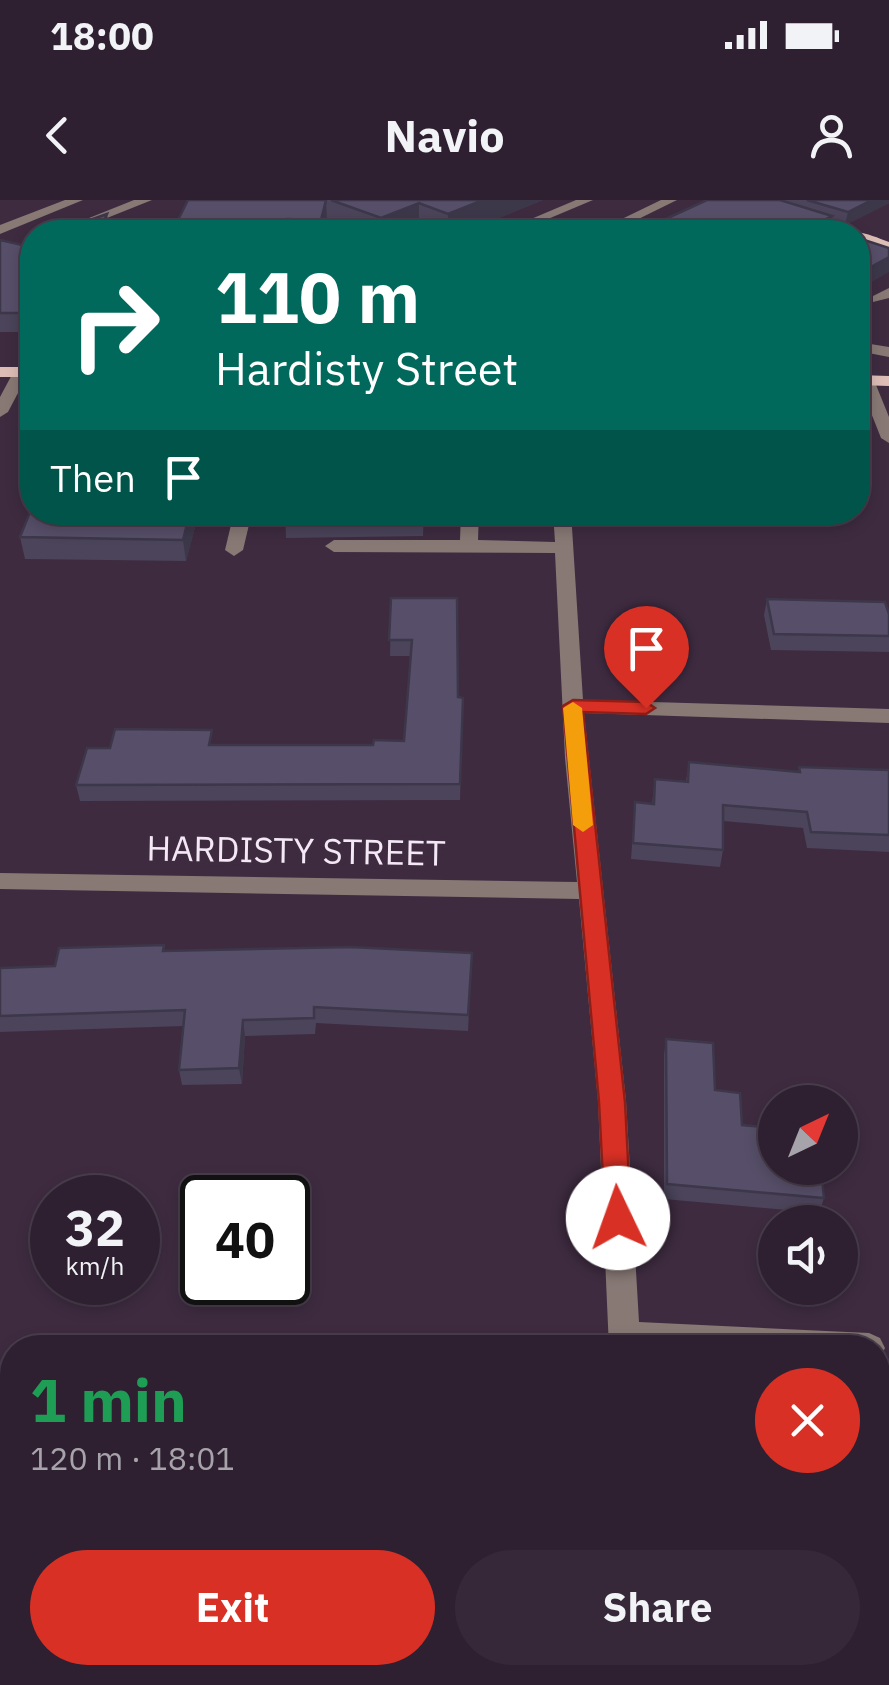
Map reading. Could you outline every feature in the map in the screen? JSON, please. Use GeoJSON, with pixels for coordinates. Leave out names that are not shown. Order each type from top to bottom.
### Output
{"type":"FeatureCollection","features":[{"type":"Feature","properties":{"kind":"main road"},"geometry":{"type":"LineString","coordinates":[[742,200],[808,220]]}},
{"type":"Feature","properties":{"kind":"street"},"geometry":{"type":"LineString","coordinates":[[0,220],[24,208],[30,200]]}},
{"type":"Feature","properties":{"kind":"street"},"geometry":{"type":"LineString","coordinates":[[26,220],[77,200]]}},
{"type":"Feature","properties":{"kind":"street"},"geometry":{"type":"LineString","coordinates":[[93,220],[146,200]]}},
{"type":"Feature","properties":{"kind":"street"},"geometry":{"type":"LineString","coordinates":[[537,220],[587,200]]}},
{"type":"Feature","properties":{"kind":"street"},"geometry":{"type":"LineString","coordinates":[[628,220],[671,200]]}},
{"type":"Feature","properties":{"kind":"street"},"geometry":{"type":"LineString","coordinates":[[0,412],[20,382]]}},
{"type":"Feature","properties":{"kind":"street"},"geometry":{"type":"LineString","coordinates":[[870,397],[889,438]]}},
{"type":"Feature","properties":{"kind":"street"},"geometry":{"type":"LineString","coordinates":[[234,550],[239,525]]}},
{"type":"Feature","properties":{"kind":"street"},"geometry":{"type":"LineString","coordinates":[[469,545],[470,525]]}},
{"type":"Feature","properties":{"kind":"street"},"geometry":{"type":"LineString","coordinates":[[563,525],[573,706],[612,1102],[624,1335]]}},
{"type":"Feature","properties":{"kind":"street"},"geometry":{"type":"LineString","coordinates":[[334,546],[564,548]]}},
{"type":"Feature","properties":{"kind":"street"},"geometry":{"type":"LineString","coordinates":[[573,706],[889,716]]}},
{"type":"Feature","properties":{"kind":"street","name":"HARDISTY STREET"},"geometry":{"type":"LineString","coordinates":[[0,882],[590,891]]}},
{"type":"Feature","properties":{"kind":"building"},"geometry":{"type":"Polygon","coordinates":[[[188,200],[326,200],[321,220],[178,220],[188,200]]]}},
{"type":"Feature","properties":{"kind":"building"},"geometry":{"type":"Polygon","coordinates":[[[331,200],[483,200],[448,214],[419,203],[381,218],[331,200]]]}},
{"type":"Feature","properties":{"kind":"building"},"geometry":{"type":"Polygon","coordinates":[[[707,200],[780,200],[832,216],[824,220],[663,220],[707,200]]]}},
{"type":"Feature","properties":{"kind":"building"},"geometry":{"type":"Polygon","coordinates":[[[807,200],[872,200],[848,212],[807,200]]]}},
{"type":"Feature","properties":{"kind":"building"},"geometry":{"type":"Polygon","coordinates":[[[0,240],[20,245],[20,313],[0,313],[0,240]]]}},
{"type":"Feature","properties":{"kind":"building"},"geometry":{"type":"Polygon","coordinates":[[[870,242],[889,248],[889,257],[870,267],[870,242]]]}},
{"type":"Feature","properties":{"kind":"building"},"geometry":{"type":"Polygon","coordinates":[[[25,525],[187,525],[183,540],[20,537],[25,525]]]}},
{"type":"Feature","properties":{"kind":"building"},"geometry":{"type":"Polygon","coordinates":[[[391,598],[457,598],[458,697],[463,698],[460,784],[76,785],[87,748],[110,748],[115,729],[212,730],[209,745],[373,745],[374,740],[404,741],[412,640],[389,640],[391,598]]]}},
{"type":"Feature","properties":{"kind":"building"},"geometry":{"type":"Polygon","coordinates":[[[767,599],[885,602],[889,636],[774,634],[767,599]]]}},
{"type":"Feature","properties":{"kind":"building"},"geometry":{"type":"Polygon","coordinates":[[[689,762],[800,772],[799,767],[889,770],[889,835],[811,832],[807,812],[723,805],[723,850],[633,843],[635,802],[654,804],[655,779],[688,782],[689,762]]]}},
{"type":"Feature","properties":{"kind":"building"},"geometry":{"type":"Polygon","coordinates":[[[164,945],[163,951],[350,947],[472,953],[468,1015],[314,1007],[314,1018],[243,1020],[239,1068],[179,1070],[185,1010],[0,1016],[0,968],[55,966],[59,948],[164,945]]]}},
{"type":"Feature","properties":{"kind":"building"},"geometry":{"type":"Polygon","coordinates":[[[666,1039],[713,1043],[715,1090],[740,1093],[742,1125],[758,1126],[758,1185],[823,1185],[824,1198],[667,1184],[666,1039]]]}},
{"type":"Feature","properties":{"kind":"slow traffic"},"geometry":{"type":"LineString","coordinates":[[573,708],[583,825]]}},
{"type":"Feature","properties":{"kind":"route"},"geometry":{"type":"LineString","coordinates":[[618,1218],[612,1102],[573,706],[646,708]]}}]}
